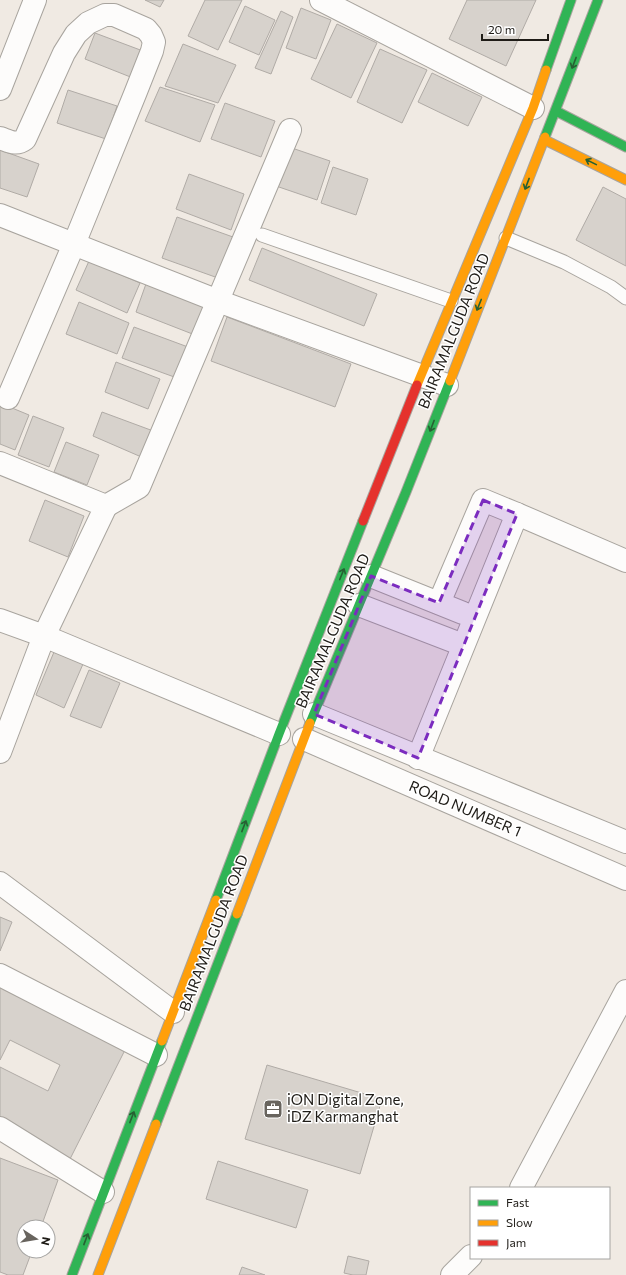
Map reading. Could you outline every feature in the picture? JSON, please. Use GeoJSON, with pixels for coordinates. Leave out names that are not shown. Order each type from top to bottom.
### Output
{"type":"FeatureCollection","features":[{"type":"Feature","properties":{"kind":"main road","name":"BAIRAMALGUDA ROAD"},"geometry":{"type":"LineString","coordinates":[[72,1275],[279,734],[451,301],[533,108],[571,0]]}},
{"type":"Feature","properties":{"kind":"main road","name":"BAIRAMALGUDA ROAD"},"geometry":{"type":"LineString","coordinates":[[98,1275],[304,739],[406,492],[545,140],[598,0]]}},
{"type":"Feature","properties":{"kind":"main road"},"geometry":{"type":"LineString","coordinates":[[556,111],[626,147]]}},
{"type":"Feature","properties":{"kind":"main road"},"geometry":{"type":"LineString","coordinates":[[545,140],[626,180]]}},
{"type":"Feature","properties":{"kind":"street"},"geometry":{"type":"LineString","coordinates":[[0,89],[7,51],[35,0]]}},
{"type":"Feature","properties":{"kind":"street"},"geometry":{"type":"LineString","coordinates":[[321,0],[533,108]]}},
{"type":"Feature","properties":{"kind":"street"},"geometry":{"type":"LineString","coordinates":[[0,138],[14,143],[20,143],[25,140],[64,53],[76,34],[88,23],[106,15],[114,15],[146,29],[151,35],[154,42],[152,52],[74,244],[8,398]]}},
{"type":"Feature","properties":{"kind":"street"},"geometry":{"type":"LineString","coordinates":[[0,752],[44,636],[106,506],[139,488],[290,130]]}},
{"type":"Feature","properties":{"kind":"street"},"geometry":{"type":"LineString","coordinates":[[0,215],[218,301],[447,385]]}},
{"type":"Feature","properties":{"kind":"street"},"geometry":{"type":"LineString","coordinates":[[0,463],[106,506]]}},
{"type":"Feature","properties":{"kind":"street"},"geometry":{"type":"LineString","coordinates":[[439,603],[483,500],[626,561]]}},
{"type":"Feature","properties":{"kind":"street"},"geometry":{"type":"LineString","coordinates":[[418,758],[474,616],[517,514]]}},
{"type":"Feature","properties":{"kind":"street"},"geometry":{"type":"LineString","coordinates":[[371,576],[474,616]]}},
{"type":"Feature","properties":{"kind":"street"},"geometry":{"type":"LineString","coordinates":[[359,605],[463,645]]}},
{"type":"Feature","properties":{"kind":"street"},"geometry":{"type":"LineString","coordinates":[[0,620],[44,636],[279,734]]}},
{"type":"Feature","properties":{"kind":"street"},"geometry":{"type":"LineString","coordinates":[[314,714],[418,758],[626,842]]}},
{"type":"Feature","properties":{"kind":"street","name":"ROAD NUMBER 1"},"geometry":{"type":"LineString","coordinates":[[304,739],[626,878]]}},
{"type":"Feature","properties":{"kind":"street"},"geometry":{"type":"LineString","coordinates":[[0,883],[173,1012]]}},
{"type":"Feature","properties":{"kind":"street"},"geometry":{"type":"LineString","coordinates":[[0,975],[156,1054]]}},
{"type":"Feature","properties":{"kind":"street"},"geometry":{"type":"LineString","coordinates":[[522,1187],[626,991]]}},
{"type":"Feature","properties":{"kind":"street"},"geometry":{"type":"LineString","coordinates":[[0,1128],[103,1192]]}},
{"type":"Feature","properties":{"kind":"street"},"geometry":{"type":"LineString","coordinates":[[452,1275],[470,1257]]}},
{"type":"Feature","properties":{"kind":"lane"},"geometry":{"type":"LineString","coordinates":[[262,235],[451,301]]}},
{"type":"Feature","properties":{"kind":"lane"},"geometry":{"type":"LineString","coordinates":[[506,238],[564,262],[611,287],[626,298]]}},
{"type":"Feature","properties":{"kind":"highlighted area"},"geometry":{"type":"Polygon","coordinates":[[[483,500],[517,514],[418,758],[314,714],[371,576],[439,603],[483,500]]]}},
{"type":"Feature","properties":{"kind":"building"},"geometry":{"type":"Polygon","coordinates":[[[145,0],[164,0],[160,7],[145,0]]]}},
{"type":"Feature","properties":{"kind":"building"},"geometry":{"type":"Polygon","coordinates":[[[205,0],[242,0],[218,50],[188,36],[205,0]]]}},
{"type":"Feature","properties":{"kind":"building"},"geometry":{"type":"Polygon","coordinates":[[[467,0],[536,0],[506,66],[449,39],[467,0]]]}},
{"type":"Feature","properties":{"kind":"building"},"geometry":{"type":"Polygon","coordinates":[[[245,6],[275,20],[259,55],[229,42],[245,6]]]}},
{"type":"Feature","properties":{"kind":"building"},"geometry":{"type":"Polygon","coordinates":[[[301,8],[331,20],[316,59],[286,48],[301,8]]]}},
{"type":"Feature","properties":{"kind":"building"},"geometry":{"type":"Polygon","coordinates":[[[281,11],[293,17],[271,74],[255,68],[281,11]]]}},
{"type":"Feature","properties":{"kind":"building"},"geometry":{"type":"Polygon","coordinates":[[[337,24],[377,43],[351,98],[311,79],[337,24]]]}},
{"type":"Feature","properties":{"kind":"building"},"geometry":{"type":"Polygon","coordinates":[[[95,33],[143,51],[133,78],[85,59],[95,33]]]}},
{"type":"Feature","properties":{"kind":"building"},"geometry":{"type":"Polygon","coordinates":[[[183,44],[236,65],[218,103],[165,86],[183,44]]]}},
{"type":"Feature","properties":{"kind":"building"},"geometry":{"type":"Polygon","coordinates":[[[380,49],[427,70],[402,123],[357,102],[380,49]]]}},
{"type":"Feature","properties":{"kind":"building"},"geometry":{"type":"Polygon","coordinates":[[[432,73],[482,97],[468,126],[418,102],[432,73]]]}},
{"type":"Feature","properties":{"kind":"building"},"geometry":{"type":"Polygon","coordinates":[[[160,87],[215,105],[200,142],[145,121],[160,87]]]}},
{"type":"Feature","properties":{"kind":"building"},"geometry":{"type":"Polygon","coordinates":[[[68,90],[117,106],[106,139],[57,123],[68,90]]]}},
{"type":"Feature","properties":{"kind":"building"},"geometry":{"type":"Polygon","coordinates":[[[225,103],[275,121],[261,157],[211,139],[225,103]]]}},
{"type":"Feature","properties":{"kind":"building"},"geometry":{"type":"Polygon","coordinates":[[[289,147],[330,161],[317,200],[276,186],[289,147]]]}},
{"type":"Feature","properties":{"kind":"building"},"geometry":{"type":"Polygon","coordinates":[[[0,150],[39,164],[27,197],[0,188],[0,150]]]}},
{"type":"Feature","properties":{"kind":"building"},"geometry":{"type":"Polygon","coordinates":[[[333,167],[368,179],[356,215],[321,203],[333,167]]]}},
{"type":"Feature","properties":{"kind":"building"},"geometry":{"type":"Polygon","coordinates":[[[189,174],[244,194],[231,230],[176,209],[189,174]]]}},
{"type":"Feature","properties":{"kind":"building"},"geometry":{"type":"Polygon","coordinates":[[[603,187],[626,199],[626,266],[576,240],[603,187]]]}},
{"type":"Feature","properties":{"kind":"building"},"geometry":{"type":"Polygon","coordinates":[[[177,217],[233,237],[218,278],[162,258],[177,217]]]}},
{"type":"Feature","properties":{"kind":"building"},"geometry":{"type":"Polygon","coordinates":[[[262,248],[377,294],[364,326],[249,280],[262,248]]]}},
{"type":"Feature","properties":{"kind":"building"},"geometry":{"type":"Polygon","coordinates":[[[89,261],[140,283],[127,313],[76,290],[89,261]]]}},
{"type":"Feature","properties":{"kind":"building"},"geometry":{"type":"Polygon","coordinates":[[[147,281],[206,304],[195,335],[136,312],[147,281]]]}},
{"type":"Feature","properties":{"kind":"building"},"geometry":{"type":"Polygon","coordinates":[[[79,302],[129,323],[117,354],[66,334],[79,302]]]}},
{"type":"Feature","properties":{"kind":"building"},"geometry":{"type":"Polygon","coordinates":[[[227,317],[351,364],[335,407],[211,361],[227,317]]]}},
{"type":"Feature","properties":{"kind":"building"},"geometry":{"type":"Polygon","coordinates":[[[134,327],[188,347],[177,378],[122,358],[134,327]]]}},
{"type":"Feature","properties":{"kind":"building"},"geometry":{"type":"Polygon","coordinates":[[[116,362],[160,379],[148,409],[105,392],[116,362]]]}},
{"type":"Feature","properties":{"kind":"building"},"geometry":{"type":"Polygon","coordinates":[[[0,403],[29,415],[15,450],[0,444],[0,403]]]}},
{"type":"Feature","properties":{"kind":"building"},"geometry":{"type":"Polygon","coordinates":[[[102,412],[156,432],[146,459],[93,436],[102,412]]]}},
{"type":"Feature","properties":{"kind":"building"},"geometry":{"type":"Polygon","coordinates":[[[33,416],[64,428],[49,467],[18,455],[33,416]]]}},
{"type":"Feature","properties":{"kind":"building"},"geometry":{"type":"Polygon","coordinates":[[[66,442],[99,455],[87,485],[54,472],[66,442]]]}},
{"type":"Feature","properties":{"kind":"building"},"geometry":{"type":"Polygon","coordinates":[[[45,500],[84,516],[68,557],[29,541],[45,500]]]}},
{"type":"Feature","properties":{"kind":"building"},"geometry":{"type":"Polygon","coordinates":[[[54,652],[83,664],[64,708],[36,695],[54,652]]]}},
{"type":"Feature","properties":{"kind":"building"},"geometry":{"type":"Polygon","coordinates":[[[89,670],[120,683],[101,728],[70,716],[89,670]]]}},
{"type":"Feature","properties":{"kind":"building"},"geometry":{"type":"Polygon","coordinates":[[[0,917],[12,922],[0,951],[0,917]]]}},
{"type":"Feature","properties":{"kind":"building"},"geometry":{"type":"Polygon","coordinates":[[[0,985],[126,1048],[69,1161],[0,1120],[0,1067],[48,1091],[60,1065],[10,1040],[0,1060],[0,985]]]}},
{"type":"Feature","properties":{"kind":"building"},"geometry":{"type":"Polygon","coordinates":[[[267,1065],[382,1099],[360,1174],[245,1139],[267,1065]]]}},
{"type":"Feature","properties":{"kind":"building"},"geometry":{"type":"Polygon","coordinates":[[[0,1158],[58,1180],[44,1219],[16,1219],[16,1259],[29,1259],[23,1275],[8,1275],[0,1272],[0,1158]]]}},
{"type":"Feature","properties":{"kind":"building"},"geometry":{"type":"Polygon","coordinates":[[[218,1161],[308,1190],[296,1228],[206,1199],[218,1161]]]}},
{"type":"Feature","properties":{"kind":"building"},"geometry":{"type":"Polygon","coordinates":[[[348,1256],[369,1261],[366,1275],[344,1273],[348,1256]]]}},
{"type":"Feature","properties":{"kind":"building"},"geometry":{"type":"Polygon","coordinates":[[[242,1267],[265,1275],[239,1275],[242,1267]]]}},
{"type":"Feature","properties":{"kind":"traffic: fast"},"geometry":{"type":"LineString","coordinates":[[546,70],[571,0]]}},
{"type":"Feature","properties":{"kind":"traffic: fast"},"geometry":{"type":"LineString","coordinates":[[545,137],[598,0]]}},
{"type":"Feature","properties":{"kind":"traffic: fast"},"geometry":{"type":"LineString","coordinates":[[556,111],[626,147]]}},
{"type":"Feature","properties":{"kind":"traffic: fast"},"geometry":{"type":"LineString","coordinates":[[310,723],[406,492],[450,381]]}},
{"type":"Feature","properties":{"kind":"traffic: fast"},"geometry":{"type":"LineString","coordinates":[[216,900],[279,734],[363,521]]}},
{"type":"Feature","properties":{"kind":"traffic: fast"},"geometry":{"type":"LineString","coordinates":[[156,1124],[237,914]]}},
{"type":"Feature","properties":{"kind":"traffic: fast"},"geometry":{"type":"LineString","coordinates":[[72,1275],[162,1041]]}},
{"type":"Feature","properties":{"kind":"traffic: slow"},"geometry":{"type":"LineString","coordinates":[[417,385],[533,108],[546,70]]}},
{"type":"Feature","properties":{"kind":"traffic: slow"},"geometry":{"type":"LineString","coordinates":[[450,381],[545,137]]}},
{"type":"Feature","properties":{"kind":"traffic: slow"},"geometry":{"type":"LineString","coordinates":[[545,140],[626,180]]}},
{"type":"Feature","properties":{"kind":"traffic: slow"},"geometry":{"type":"LineString","coordinates":[[237,914],[310,723]]}},
{"type":"Feature","properties":{"kind":"traffic: slow"},"geometry":{"type":"LineString","coordinates":[[162,1041],[216,900]]}},
{"type":"Feature","properties":{"kind":"traffic: slow"},"geometry":{"type":"LineString","coordinates":[[98,1275],[156,1124]]}},
{"type":"Feature","properties":{"kind":"traffic: jam"},"geometry":{"type":"LineString","coordinates":[[363,521],[417,385]]}},
{"type":"Feature","properties":{"kind":"place","name":"iON Digital Zone, iDZ Karmanghat"},"geometry":{"type":"Point","coordinates":[273,1109]}}]}
